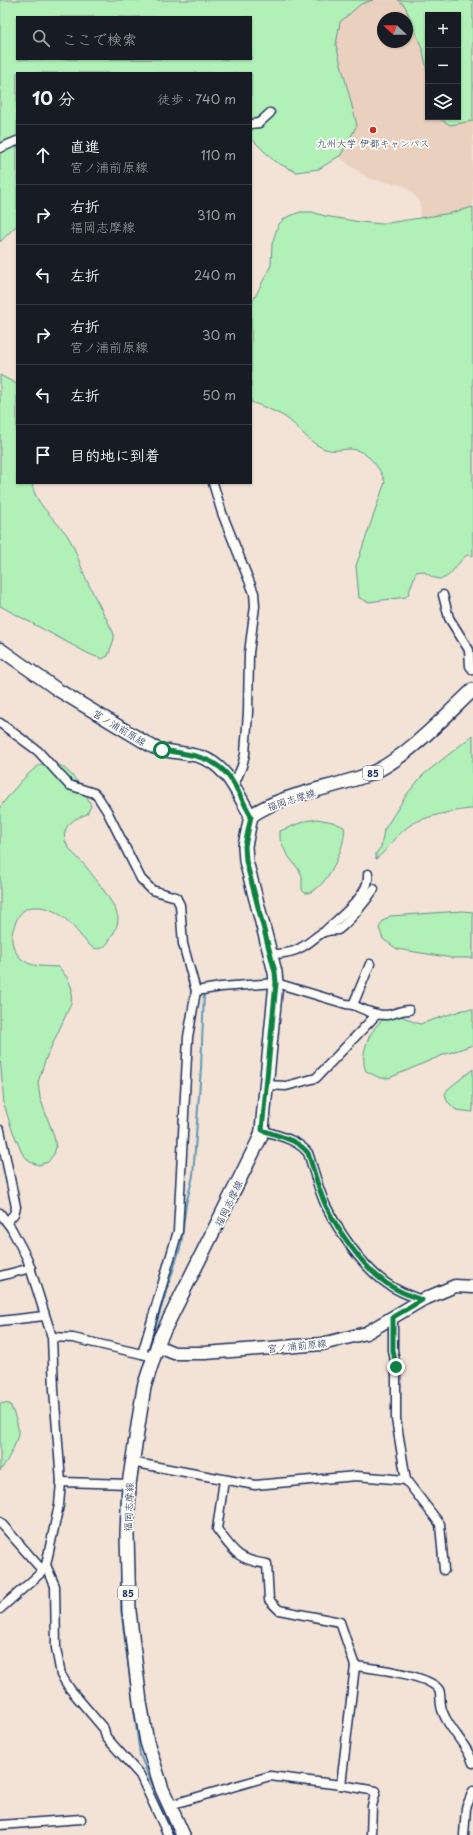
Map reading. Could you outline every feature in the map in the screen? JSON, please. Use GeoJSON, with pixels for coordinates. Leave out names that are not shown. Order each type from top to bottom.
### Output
{"type":"FeatureCollection","features":[{"type":"Feature","properties":{"kind":"main road","name":"宮ノ浦前原線"},"geometry":{"type":"LineString","coordinates":[[1,651],[58,690],[153,746],[162,750],[201,757],[214,764],[226,773],[251,816]]}},
{"type":"Feature","properties":{"kind":"main road","name":"福岡志摩線"},"geometry":{"type":"LineString","coordinates":[[183,1835],[162,1789],[147,1742],[139,1696],[129,1611],[124,1484],[131,1462],[151,1353],[240,1180],[262,1130],[276,983],[271,954],[246,861],[245,846],[251,816],[270,806],[372,773],[398,758],[473,690]]}},
{"type":"Feature","properties":{"kind":"main road","name":"宮ノ浦前原線"},"geometry":{"type":"LineString","coordinates":[[151,1353],[205,1353],[322,1344],[366,1332],[422,1300],[455,1286],[473,1287]]}},
{"type":"Feature","properties":{"kind":"street"},"geometry":{"type":"LineString","coordinates":[[252,124],[259,123],[270,113]]}},
{"type":"Feature","properties":{"kind":"street"},"geometry":{"type":"LineString","coordinates":[[0,148],[16,141]]}},
{"type":"Feature","properties":{"kind":"street"},"geometry":{"type":"LineString","coordinates":[[212,484],[222,513],[254,593],[255,606],[249,653],[248,712],[245,754],[234,786]]}},
{"type":"Feature","properties":{"kind":"street"},"geometry":{"type":"LineString","coordinates":[[443,595],[449,618],[469,650],[470,666],[473,670]]}},
{"type":"Feature","properties":{"kind":"street"},"geometry":{"type":"LineString","coordinates":[[0,723],[38,751],[69,785],[94,793],[107,811],[141,879],[152,890],[172,896],[179,900],[183,944],[196,991],[188,1037],[178,1231],[151,1353],[73,1338],[52,1337]]}},
{"type":"Feature","properties":{"kind":"street"},"geometry":{"type":"LineString","coordinates":[[271,954],[285,953],[301,948],[326,930],[359,898],[367,887],[368,874]]}},
{"type":"Feature","properties":{"kind":"street"},"geometry":{"type":"LineString","coordinates":[[326,930],[338,930],[357,910],[363,906],[374,889]]}},
{"type":"Feature","properties":{"kind":"street"},"geometry":{"type":"LineString","coordinates":[[353,1005],[370,964]]}},
{"type":"Feature","properties":{"kind":"street"},"geometry":{"type":"LineString","coordinates":[[196,991],[221,987],[276,983],[353,1005],[377,1014],[387,1015],[402,1010],[409,1010]]}},
{"type":"Feature","properties":{"kind":"street"},"geometry":{"type":"LineString","coordinates":[[266,1085],[286,1086],[316,1078],[377,1014]]}},
{"type":"Feature","properties":{"kind":"street"},"geometry":{"type":"LineString","coordinates":[[0,1130],[16,1207],[14,1214],[7,1222]]}},
{"type":"Feature","properties":{"kind":"street"},"geometry":{"type":"LineString","coordinates":[[262,1130],[290,1140],[305,1149],[308,1153],[326,1206],[337,1225],[361,1259],[386,1283],[405,1294],[422,1300]]}},
{"type":"Feature","properties":{"kind":"street"},"geometry":{"type":"LineString","coordinates":[[0,1213],[18,1240],[31,1268],[44,1316],[52,1337],[54,1390],[61,1482],[59,1505],[45,1568],[0,1609]]}},
{"type":"Feature","properties":{"kind":"street"},"geometry":{"type":"LineString","coordinates":[[0,1276],[31,1268]]}},
{"type":"Feature","properties":{"kind":"street"},"geometry":{"type":"LineString","coordinates":[[0,1321],[44,1316]]}},
{"type":"Feature","properties":{"kind":"street"},"geometry":{"type":"LineString","coordinates":[[393,1317],[393,1350],[396,1367],[396,1419],[406,1480],[440,1524],[444,1570]]}},
{"type":"Feature","properties":{"kind":"street"},"geometry":{"type":"LineString","coordinates":[[131,1462],[255,1485],[356,1476],[406,1480]]}},
{"type":"Feature","properties":{"kind":"street"},"geometry":{"type":"LineString","coordinates":[[224,1480],[217,1529],[235,1552],[250,1562],[267,1564],[269,1600],[279,1610],[340,1622],[355,1666],[341,1785]]}},
{"type":"Feature","properties":{"kind":"street"},"geometry":{"type":"LineString","coordinates":[[61,1482],[124,1484]]}},
{"type":"Feature","properties":{"kind":"street"},"geometry":{"type":"LineString","coordinates":[[0,1522],[45,1568],[55,1586],[56,1648],[61,1675],[70,1689],[104,1729],[106,1737],[140,1775],[168,1835]]}},
{"type":"Feature","properties":{"kind":"street"},"geometry":{"type":"LineString","coordinates":[[355,1666],[382,1669],[405,1675],[429,1682],[438,1688],[440,1692],[441,1706],[446,1719],[473,1763]]}},
{"type":"Feature","properties":{"kind":"street"},"geometry":{"type":"LineString","coordinates":[[170,1805],[270,1776],[341,1785],[376,1791],[372,1806],[371,1835]]}},
{"type":"Feature","properties":{"kind":"street"},"geometry":{"type":"LineString","coordinates":[[464,1835],[466,1808],[473,1791]]}},
{"type":"Feature","properties":{"kind":"street"},"geometry":{"type":"LineString","coordinates":[[0,1825],[81,1819]]}},
{"type":"Feature","properties":{"kind":"shaded area","name":"九州大学 伊都キャンパス"},"geometry":{"type":"Polygon","coordinates":[[[0,0],[473,0],[473,248],[418,221],[421,208],[417,198],[405,186],[370,179],[331,150],[252,74],[252,72],[17,72],[0,0]]]}},
{"type":"Feature","properties":{"kind":"green space"},"geometry":{"type":"Polygon","coordinates":[[[0,0],[373,0],[361,4],[340,22],[336,45],[357,125],[341,155],[319,169],[296,172],[274,161],[252,139],[252,72],[16,72],[16,226],[0,242],[0,0]]]}},
{"type":"Feature","properties":{"kind":"green space"},"geometry":{"type":"Polygon","coordinates":[[[398,0],[473,0],[473,121],[450,125],[442,120],[461,120],[461,12],[425,12],[425,61],[423,51],[413,26],[413,12],[407,12],[405,6],[398,0]]]}},
{"type":"Feature","properties":{"kind":"green space"},"geometry":{"type":"Polygon","coordinates":[[[473,207],[473,556],[467,555],[444,578],[438,579],[432,577],[423,571],[416,572],[406,597],[368,602],[359,598],[356,566],[385,482],[376,465],[362,452],[349,449],[333,450],[322,448],[309,439],[285,417],[252,402],[252,303],[271,265],[272,244],[278,225],[285,218],[300,212],[312,212],[325,216],[360,222],[382,224],[451,213],[473,207]]]}},
{"type":"Feature","properties":{"kind":"green space"},"geometry":{"type":"Polygon","coordinates":[[[0,375],[16,383],[16,484],[32,484],[41,504],[67,535],[88,583],[114,634],[114,639],[108,656],[102,659],[89,654],[0,606],[0,375]]]}},
{"type":"Feature","properties":{"kind":"green space"},"geometry":{"type":"Polygon","coordinates":[[[473,735],[473,809],[460,810],[417,821],[402,832],[376,859],[376,853],[381,847],[384,830],[407,794],[423,775],[473,735]]]}},
{"type":"Feature","properties":{"kind":"green space"},"geometry":{"type":"Polygon","coordinates":[[[45,762],[60,765],[66,769],[77,781],[89,801],[91,806],[87,814],[71,822],[67,827],[65,839],[70,850],[87,868],[106,893],[117,914],[118,922],[109,941],[105,946],[99,949],[94,948],[89,944],[62,916],[56,912],[44,908],[33,907],[23,911],[18,917],[14,928],[12,941],[16,952],[20,957],[29,964],[59,967],[68,979],[72,989],[71,1004],[46,1058],[38,1082],[40,1098],[54,1136],[56,1147],[54,1154],[48,1162],[39,1165],[30,1162],[22,1153],[11,1127],[4,1104],[0,1057],[0,807],[32,770],[45,762]]]}},
{"type":"Feature","properties":{"kind":"green space"},"geometry":{"type":"Polygon","coordinates":[[[317,819],[333,822],[344,827],[344,835],[338,856],[327,877],[320,886],[305,893],[302,890],[302,876],[286,853],[280,839],[280,831],[305,821],[317,819]]]}},
{"type":"Feature","properties":{"kind":"green space"},"geometry":{"type":"Polygon","coordinates":[[[462,911],[473,912],[473,958],[452,958],[397,949],[383,939],[379,928],[383,921],[390,916],[462,911]]]}},
{"type":"Feature","properties":{"kind":"green space"},"geometry":{"type":"Polygon","coordinates":[[[473,1009],[473,1045],[443,1055],[389,1078],[380,1078],[366,1071],[364,1056],[368,1038],[378,1024],[385,1018],[395,1014],[420,1024],[463,1010],[473,1009]]]}},
{"type":"Feature","properties":{"kind":"green space"},"geometry":{"type":"Polygon","coordinates":[[[473,1069],[473,1112],[456,1110],[447,1101],[445,1094],[448,1089],[473,1069]]]}},
{"type":"Feature","properties":{"kind":"green space"},"geometry":{"type":"Polygon","coordinates":[[[0,1403],[10,1404],[17,1422],[18,1433],[12,1450],[0,1471],[0,1403]]]}},
{"type":"Feature","properties":{"kind":"waterway"},"geometry":{"type":"LineString","coordinates":[[147,1353],[181,1245],[186,1204],[193,1176],[201,1068],[204,993]]}},
{"type":"Feature","properties":{"kind":"waterway"},"geometry":{"type":"LineString","coordinates":[[142,1372],[146,1357]]}},
{"type":"Feature","properties":{"kind":"waterway"},"geometry":{"type":"LineString","coordinates":[[123,1482],[134,1410]]}},
{"type":"Feature","properties":{"kind":"waterway"},"geometry":{"type":"LineString","coordinates":[[121,1522],[122,1487]]}},
{"type":"Feature","properties":{"kind":"waterway"},"geometry":{"type":"LineString","coordinates":[[121,1543],[121,1609],[140,1755],[174,1835]]}},
{"type":"Feature","properties":{"kind":"place","name":"九州大学 伊都キャンパス"},"geometry":{"type":"Point","coordinates":[373,130]}},
{"type":"Feature","properties":{"kind":"route"},"geometry":{"type":"LineString","coordinates":[[162,750],[201,757],[214,764],[226,773],[251,816],[245,846],[246,861],[256,892],[264,932],[275,972],[276,983],[262,1130],[290,1140],[305,1149],[308,1153],[326,1206],[337,1225],[361,1259],[376,1276],[396,1290],[422,1300],[393,1317],[393,1350],[396,1367]]}}]}
